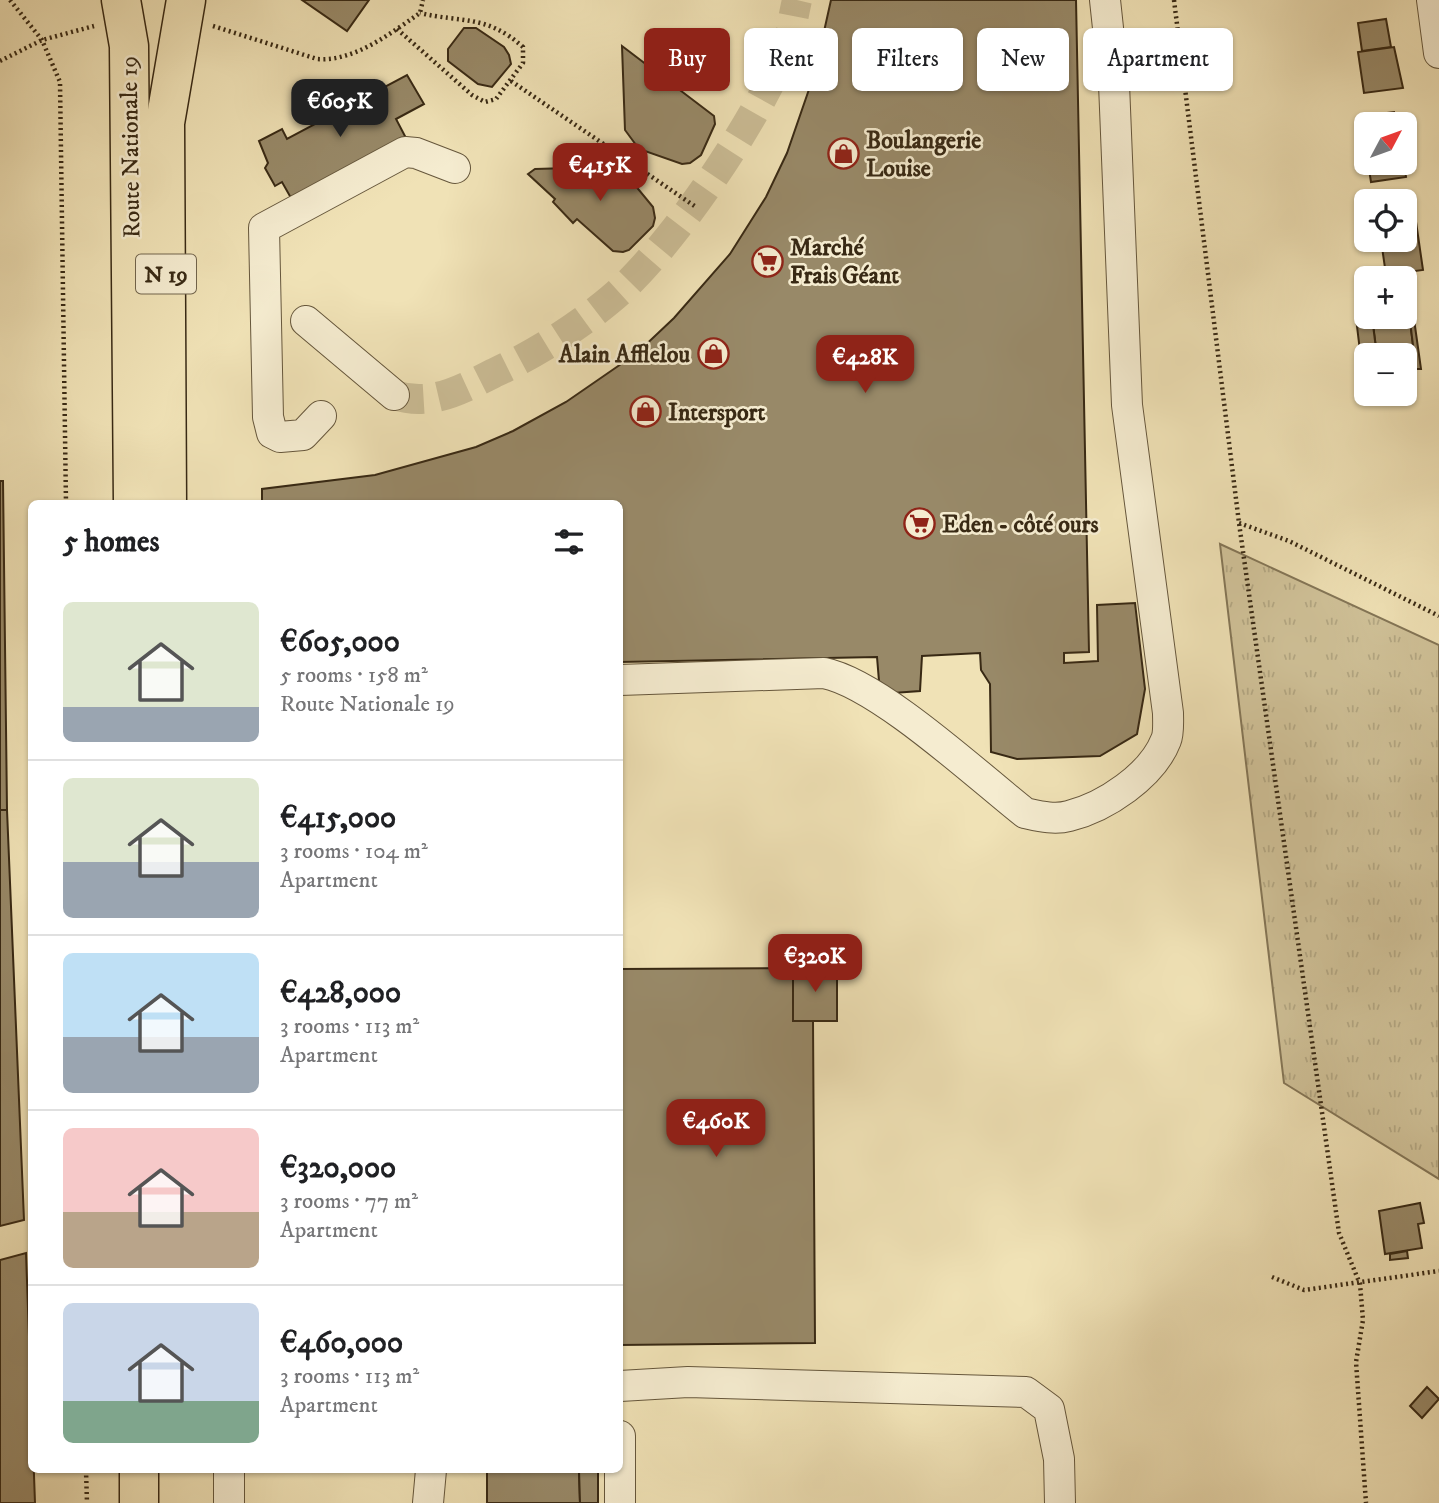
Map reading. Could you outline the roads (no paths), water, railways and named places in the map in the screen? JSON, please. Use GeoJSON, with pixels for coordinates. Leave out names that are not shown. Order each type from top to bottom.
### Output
{"type":"FeatureCollection","features":[{"type":"Feature","properties":{"kind":"main road","name":"Route Nationale 19"},"geometry":{"type":"LineString","coordinates":[[167,500],[165,123],[184,7]]}},
{"type":"Feature","properties":{"kind":"main road","name":"Route Nationale 19"},"geometry":{"type":"LineString","coordinates":[[114,11],[129,46],[133,500]]}},
{"type":"Feature","properties":{"kind":"main road"},"geometry":{"type":"LineString","coordinates":[[139,1473],[139,1503]]}},
{"type":"Feature","properties":{"kind":"main road"},"geometry":{"type":"LineString","coordinates":[[165,1473],[165,1503]]}},
{"type":"Feature","properties":{"kind":"street"},"geometry":{"type":"LineString","coordinates":[[623,680],[824,673],[842,676],[913,724],[1026,813],[1045,818],[1068,817],[1094,806],[1130,785],[1152,764],[1166,739],[1168,713],[1127,405],[1114,84],[1105,0]]}},
{"type":"Feature","properties":{"kind":"street"},"geometry":{"type":"LineString","coordinates":[[1432,0],[1439,53]]}},
{"type":"Feature","properties":{"kind":"street"},"geometry":{"type":"LineString","coordinates":[[321,416],[303,435],[280,437],[272,433],[268,417],[264,228],[405,152],[416,153],[455,168]]}},
{"type":"Feature","properties":{"kind":"street"},"geometry":{"type":"LineString","coordinates":[[306,321],[394,395]]}},
{"type":"Feature","properties":{"kind":"street"},"geometry":{"type":"LineString","coordinates":[[623,1386],[688,1382],[1026,1392],[1049,1409],[1059,1459],[1060,1503]]}},
{"type":"Feature","properties":{"kind":"street"},"geometry":{"type":"LineString","coordinates":[[229,1473],[229,1503]]}},
{"type":"Feature","properties":{"kind":"street"},"geometry":{"type":"LineString","coordinates":[[428,1503],[431,1473]]}},
{"type":"Feature","properties":{"kind":"street"},"geometry":{"type":"LineString","coordinates":[[620,1473],[620,1503]]}},
{"type":"Feature","properties":{"kind":"tunnel"},"geometry":{"type":"LineString","coordinates":[[394,395],[420,399],[445,395],[525,358],[569,331],[611,299],[634,277],[659,250],[709,184],[753,113],[786,46],[797,0]]}},
{"type":"Feature","properties":{"kind":"place","name":"Boulangerie Louise"},"geometry":{"type":"Point","coordinates":[843,154]}},
{"type":"Feature","properties":{"kind":"place","name":"Marché Frais Géant"},"geometry":{"type":"Point","coordinates":[767,261]}},
{"type":"Feature","properties":{"kind":"place","name":"Alain Afflelou"},"geometry":{"type":"Point","coordinates":[713,354]}},
{"type":"Feature","properties":{"kind":"place","name":"Intersport"},"geometry":{"type":"Point","coordinates":[645,412]}},
{"type":"Feature","properties":{"kind":"place","name":"Eden - côté ours"},"geometry":{"type":"Point","coordinates":[919,524]}}]}
